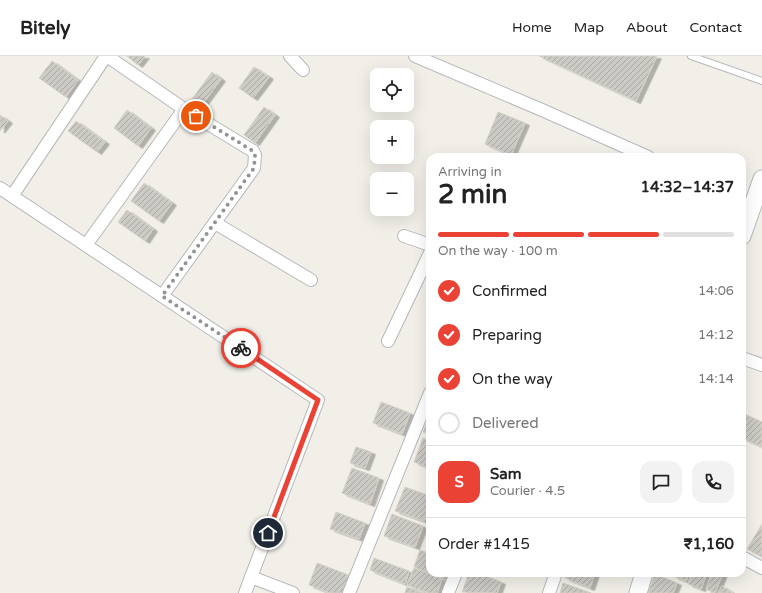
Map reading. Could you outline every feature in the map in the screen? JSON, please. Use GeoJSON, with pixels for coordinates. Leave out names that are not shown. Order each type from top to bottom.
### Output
{"type":"FeatureCollection","features":[{"type":"Feature","properties":{"kind":"street"},"geometry":{"type":"LineString","coordinates":[[12,196],[106,56],[184,109],[253,151],[255,155],[254,168],[162,296]]}},
{"type":"Feature","properties":{"kind":"street"},"geometry":{"type":"LineString","coordinates":[[290,56],[303,70]]}},
{"type":"Feature","properties":{"kind":"street"},"geometry":{"type":"LineString","coordinates":[[419,57],[639,153]]}},
{"type":"Feature","properties":{"kind":"street"},"geometry":{"type":"LineString","coordinates":[[86,245],[184,109]]}},
{"type":"Feature","properties":{"kind":"street"},"geometry":{"type":"LineString","coordinates":[[746,213],[748,202],[762,179]]}},
{"type":"Feature","properties":{"kind":"street"},"geometry":{"type":"LineString","coordinates":[[0,188],[318,400],[245,593]]}},
{"type":"Feature","properties":{"kind":"street"},"geometry":{"type":"LineString","coordinates":[[215,223],[311,280]]}},
{"type":"Feature","properties":{"kind":"street"},"geometry":{"type":"LineString","coordinates":[[404,236],[426,244]]}},
{"type":"Feature","properties":{"kind":"street"},"geometry":{"type":"LineString","coordinates":[[388,341],[426,261]]}},
{"type":"Feature","properties":{"kind":"street"},"geometry":{"type":"LineString","coordinates":[[746,359],[762,365]]}},
{"type":"Feature","properties":{"kind":"street"},"geometry":{"type":"LineString","coordinates":[[349,593],[426,403]]}},
{"type":"Feature","properties":{"kind":"street"},"geometry":{"type":"LineString","coordinates":[[746,559],[762,568]]}},
{"type":"Feature","properties":{"kind":"street"},"geometry":{"type":"LineString","coordinates":[[251,577],[293,593]]}},
{"type":"Feature","properties":{"kind":"street"},"geometry":{"type":"LineString","coordinates":[[448,593],[454,577]]}},
{"type":"Feature","properties":{"kind":"street"},"geometry":{"type":"LineString","coordinates":[[549,593],[555,577]]}},
{"type":"Feature","properties":{"kind":"street"},"geometry":{"type":"LineString","coordinates":[[638,593],[643,577]]}},
{"type":"Feature","properties":{"kind":"lane"},"geometry":{"type":"LineString","coordinates":[[691,56],[762,81]]}},
{"type":"Feature","properties":{"kind":"building"},"geometry":{"type":"Polygon","coordinates":[[[127,56],[145,56],[138,65],[127,56]]]}},
{"type":"Feature","properties":{"kind":"building"},"geometry":{"type":"Polygon","coordinates":[[[539,56],[657,56],[636,101],[539,56]]]}},
{"type":"Feature","properties":{"kind":"building"},"geometry":{"type":"Polygon","coordinates":[[[52,61],[78,80],[66,97],[39,78],[52,61]]]}},
{"type":"Feature","properties":{"kind":"building"},"geometry":{"type":"Polygon","coordinates":[[[254,67],[269,77],[253,98],[239,88],[254,67]]]}},
{"type":"Feature","properties":{"kind":"building"},"geometry":{"type":"Polygon","coordinates":[[[212,72],[221,79],[201,106],[192,99],[212,72]]]}},
{"type":"Feature","properties":{"kind":"building"},"geometry":{"type":"Polygon","coordinates":[[[264,107],[275,115],[255,143],[244,135],[264,107]]]}},
{"type":"Feature","properties":{"kind":"building"},"geometry":{"type":"Polygon","coordinates":[[[127,110],[151,128],[138,146],[114,128],[127,110]]]}},
{"type":"Feature","properties":{"kind":"building"},"geometry":{"type":"Polygon","coordinates":[[[498,112],[525,123],[512,153],[506,153],[485,144],[498,112]]]}},
{"type":"Feature","properties":{"kind":"building"},"geometry":{"type":"Polygon","coordinates":[[[0,115],[8,121],[0,131],[0,115]]]}},
{"type":"Feature","properties":{"kind":"building"},"geometry":{"type":"Polygon","coordinates":[[[76,121],[105,142],[97,152],[68,131],[76,121]]]}},
{"type":"Feature","properties":{"kind":"building"},"geometry":{"type":"Polygon","coordinates":[[[144,183],[172,203],[159,221],[131,201],[144,183]]]}},
{"type":"Feature","properties":{"kind":"building"},"geometry":{"type":"Polygon","coordinates":[[[127,210],[153,229],[145,241],[118,222],[127,210]]]}},
{"type":"Feature","properties":{"kind":"building"},"geometry":{"type":"Polygon","coordinates":[[[381,402],[410,413],[402,434],[373,423],[381,402]]]}},
{"type":"Feature","properties":{"kind":"building"},"geometry":{"type":"Polygon","coordinates":[[[746,415],[762,422],[762,447],[746,440],[746,415]]]}},
{"type":"Feature","properties":{"kind":"building"},"geometry":{"type":"Polygon","coordinates":[[[426,425],[426,433],[423,432],[426,425]]]}},
{"type":"Feature","properties":{"kind":"building"},"geometry":{"type":"Polygon","coordinates":[[[423,438],[426,439],[426,466],[414,462],[423,438]]]}},
{"type":"Feature","properties":{"kind":"building"},"geometry":{"type":"Polygon","coordinates":[[[356,447],[371,452],[365,468],[350,463],[356,447]]]}},
{"type":"Feature","properties":{"kind":"building"},"geometry":{"type":"Polygon","coordinates":[[[352,468],[379,478],[370,504],[342,493],[352,468]]]}},
{"type":"Feature","properties":{"kind":"building"},"geometry":{"type":"Polygon","coordinates":[[[405,487],[426,495],[426,516],[424,521],[395,511],[405,487]]]}},
{"type":"Feature","properties":{"kind":"building"},"geometry":{"type":"Polygon","coordinates":[[[336,512],[365,523],[359,539],[330,529],[336,512]]]}},
{"type":"Feature","properties":{"kind":"building"},"geometry":{"type":"Polygon","coordinates":[[[392,514],[423,526],[415,547],[384,536],[392,514]]]}},
{"type":"Feature","properties":{"kind":"building"},"geometry":{"type":"Polygon","coordinates":[[[762,524],[762,557],[747,549],[762,524]]]}},
{"type":"Feature","properties":{"kind":"building"},"geometry":{"type":"Polygon","coordinates":[[[420,550],[426,552],[426,572],[414,567],[420,550]]]}},
{"type":"Feature","properties":{"kind":"building"},"geometry":{"type":"Polygon","coordinates":[[[374,558],[409,571],[405,584],[370,570],[374,558]]]}},
{"type":"Feature","properties":{"kind":"building"},"geometry":{"type":"Polygon","coordinates":[[[317,563],[351,576],[345,593],[330,593],[309,585],[317,563]]]}},
{"type":"Feature","properties":{"kind":"building"},"geometry":{"type":"Polygon","coordinates":[[[414,568],[426,573],[426,577],[437,577],[442,579],[437,593],[429,593],[407,585],[414,568]]]}},
{"type":"Feature","properties":{"kind":"building"},"geometry":{"type":"Polygon","coordinates":[[[468,577],[488,577],[501,582],[497,593],[462,592],[468,577]]]}},
{"type":"Feature","properties":{"kind":"building"},"geometry":{"type":"Polygon","coordinates":[[[565,577],[594,577],[590,588],[565,577]]]}},
{"type":"Feature","properties":{"kind":"building"},"geometry":{"type":"Polygon","coordinates":[[[654,577],[662,577],[677,583],[673,593],[648,593],[654,577]]]}},
{"type":"Feature","properties":{"kind":"building"},"geometry":{"type":"Polygon","coordinates":[[[676,577],[688,577],[686,581],[676,577]]]}},
{"type":"Feature","properties":{"kind":"building"},"geometry":{"type":"Polygon","coordinates":[[[691,577],[706,577],[701,589],[688,584],[691,577]]]}},
{"type":"Feature","properties":{"kind":"building"},"geometry":{"type":"Polygon","coordinates":[[[710,577],[721,577],[715,593],[706,589],[710,577]]]}},
{"type":"Feature","properties":{"kind":"building"},"geometry":{"type":"Polygon","coordinates":[[[563,583],[591,593],[560,593],[563,583]]]}},
{"type":"Feature","properties":{"kind":"building"},"geometry":{"type":"Polygon","coordinates":[[[722,586],[733,593],[718,593],[722,586]]]}},
{"type":"Feature","properties":{"kind":"building"},"geometry":{"type":"Polygon","coordinates":[[[407,587],[423,593],[405,593],[407,587]]]}},
{"type":"Feature","properties":{"kind":"way so far"},"geometry":{"type":"LineString","coordinates":[[196,116],[253,151],[255,155],[254,168],[162,296],[241,348]]}},
{"type":"Feature","properties":{"kind":"route"},"geometry":{"type":"LineString","coordinates":[[241,348],[318,400],[268,533]]}}]}
